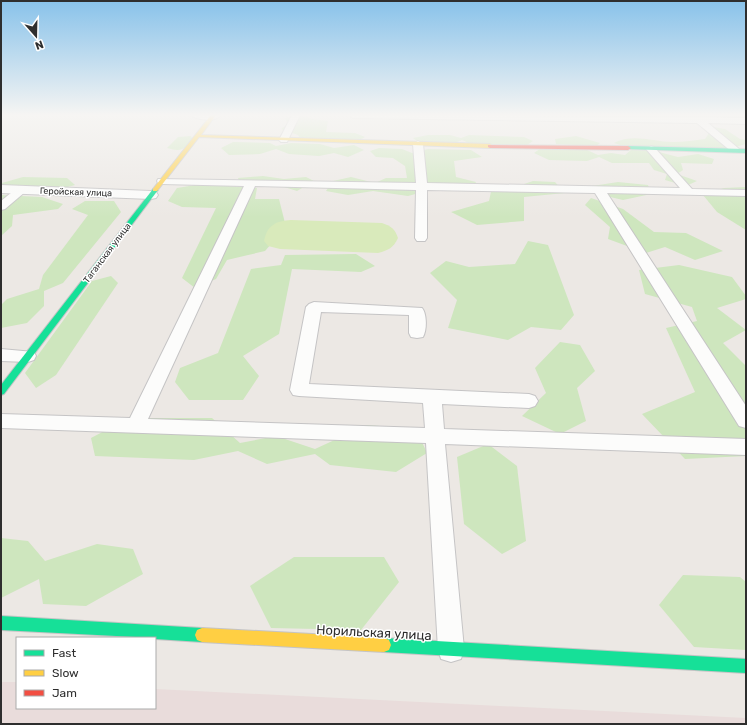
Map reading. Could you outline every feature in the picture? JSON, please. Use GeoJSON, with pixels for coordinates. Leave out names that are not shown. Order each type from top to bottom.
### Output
{"type":"FeatureCollection","features":[{"type":"Feature","properties":{"kind":"street","name":"Таганская улица"},"geometry":{"type":"LineString","coordinates":[[1,392],[188,149]]}},
{"type":"Feature","properties":{"kind":"street"},"geometry":{"type":"LineString","coordinates":[[643,149],[746,151]]}},
{"type":"Feature","properties":{"kind":"street","name":"Геройская улица"},"geometry":{"type":"LineString","coordinates":[[1,189],[151,195]]}},
{"type":"Feature","properties":{"kind":"street","name":"Норильская улица"},"geometry":{"type":"LineString","coordinates":[[1,623],[746,666]]}},
{"type":"Feature","properties":{"kind":"lane"},"geometry":{"type":"LineString","coordinates":[[418,149],[422,187],[421,238]]}},
{"type":"Feature","properties":{"kind":"lane"},"geometry":{"type":"LineString","coordinates":[[651,149],[688,192]]}},
{"type":"Feature","properties":{"kind":"lane"},"geometry":{"type":"LineString","coordinates":[[162,181],[746,193]]}},
{"type":"Feature","properties":{"kind":"lane"},"geometry":{"type":"LineString","coordinates":[[136,426],[251,183]]}},
{"type":"Feature","properties":{"kind":"lane"},"geometry":{"type":"LineString","coordinates":[[1,207],[21,190]]}},
{"type":"Feature","properties":{"kind":"lane"},"geometry":{"type":"LineString","coordinates":[[599,190],[746,421]]}},
{"type":"Feature","properties":{"kind":"lane"},"geometry":{"type":"LineString","coordinates":[[417,333],[417,311],[314,307],[299,390],[529,401]]}},
{"type":"Feature","properties":{"kind":"lane"},"geometry":{"type":"LineString","coordinates":[[1,355],[28,356]]}},
{"type":"Feature","properties":{"kind":"lane"},"geometry":{"type":"LineString","coordinates":[[432,397],[451,649]]}},
{"type":"Feature","properties":{"kind":"lane"},"geometry":{"type":"LineString","coordinates":[[1,421],[746,447]]}},
{"type":"Feature","properties":{"kind":"shaded area"},"geometry":{"type":"Polygon","coordinates":[[[1,682],[16,682],[16,709],[156,709],[156,689],[746,718],[746,724],[1,724],[1,682]]]}},
{"type":"Feature","properties":{"kind":"green space"},"geometry":{"type":"Polygon","coordinates":[[[222,149],[362,149],[364,150],[348,157],[334,153],[319,156],[289,154],[276,149],[260,154],[229,155],[222,149]]]}},
{"type":"Feature","properties":{"kind":"green space"},"geometry":{"type":"Polygon","coordinates":[[[376,149],[402,149],[412,153],[428,149],[471,150],[482,157],[454,161],[456,177],[476,182],[472,190],[434,189],[408,196],[373,191],[348,195],[326,191],[333,181],[351,177],[375,183],[386,178],[407,178],[405,166],[393,158],[376,157],[370,151],[376,149]]]}},
{"type":"Feature","properties":{"kind":"green space"},"geometry":{"type":"Polygon","coordinates":[[[540,149],[560,149],[587,150],[598,155],[611,153],[625,155],[631,150],[655,151],[678,157],[698,154],[714,159],[712,164],[681,163],[683,170],[677,174],[697,181],[686,186],[665,180],[667,174],[654,170],[649,163],[612,163],[599,157],[587,161],[549,160],[534,153],[540,149]]]}},
{"type":"Feature","properties":{"kind":"green space"},"geometry":{"type":"Polygon","coordinates":[[[263,176],[284,179],[306,177],[314,181],[297,191],[281,186],[240,184],[238,178],[263,176]]]}},
{"type":"Feature","properties":{"kind":"green space"},"geometry":{"type":"Polygon","coordinates":[[[23,177],[67,178],[75,185],[60,189],[3,188],[2,183],[23,177]]]}},
{"type":"Feature","properties":{"kind":"green space"},"geometry":{"type":"Polygon","coordinates":[[[533,181],[555,182],[565,193],[524,197],[524,221],[477,225],[451,212],[489,201],[492,187],[515,187],[533,181]]]}},
{"type":"Feature","properties":{"kind":"green space"},"geometry":{"type":"Polygon","coordinates":[[[618,182],[648,185],[651,194],[623,200],[593,193],[592,186],[618,182]]]}},
{"type":"Feature","properties":{"kind":"green space"},"geometry":{"type":"Polygon","coordinates":[[[201,184],[257,188],[255,199],[279,199],[286,227],[265,251],[227,260],[216,279],[195,288],[182,278],[216,208],[182,207],[168,201],[177,188],[201,184]]]}},
{"type":"Feature","properties":{"kind":"green space"},"geometry":{"type":"Polygon","coordinates":[[[746,187],[746,230],[717,212],[703,195],[724,188],[746,187]]]}},
{"type":"Feature","properties":{"kind":"green space"},"geometry":{"type":"Polygon","coordinates":[[[1,195],[42,197],[63,204],[58,209],[13,215],[12,226],[1,236],[1,195]]]}},
{"type":"Feature","properties":{"kind":"green space"},"geometry":{"type":"Polygon","coordinates":[[[591,198],[623,209],[654,232],[686,233],[723,251],[695,260],[665,247],[646,253],[608,239],[610,227],[585,205],[591,198]]]}},
{"type":"Feature","properties":{"kind":"green space"},"geometry":{"type":"Polygon","coordinates":[[[85,201],[114,201],[121,212],[63,283],[44,291],[44,306],[27,323],[1,328],[1,305],[7,299],[39,289],[43,275],[88,215],[72,209],[85,201]]]}},
{"type":"Feature","properties":{"kind":"green space"},"geometry":{"type":"Polygon","coordinates":[[[281,221],[382,223],[392,228],[396,232],[398,238],[390,248],[378,253],[280,249],[268,246],[264,241],[267,231],[273,225],[281,221]]]}},
{"type":"Feature","properties":{"kind":"green space"},"geometry":{"type":"Polygon","coordinates":[[[528,241],[548,245],[574,315],[561,330],[531,327],[508,340],[448,328],[457,300],[430,273],[446,261],[469,267],[515,264],[528,241]]]}},
{"type":"Feature","properties":{"kind":"green space"},"geometry":{"type":"Polygon","coordinates":[[[356,254],[375,266],[361,272],[292,269],[279,334],[243,356],[259,376],[243,400],[189,400],[175,382],[180,368],[218,353],[251,269],[281,265],[285,255],[356,254]]]}},
{"type":"Feature","properties":{"kind":"green space"},"geometry":{"type":"Polygon","coordinates":[[[679,265],[732,277],[746,296],[746,299],[717,308],[746,330],[723,343],[746,366],[746,456],[685,459],[642,414],[695,392],[666,328],[697,321],[692,307],[645,294],[639,270],[679,265]]]}},
{"type":"Feature","properties":{"kind":"green space"},"geometry":{"type":"Polygon","coordinates":[[[111,276],[118,283],[56,375],[36,388],[25,373],[92,281],[111,276]]]}},
{"type":"Feature","properties":{"kind":"green space"},"geometry":{"type":"Polygon","coordinates":[[[560,342],[580,345],[595,371],[577,388],[586,421],[560,434],[522,416],[546,393],[535,368],[560,342]]]}},
{"type":"Feature","properties":{"kind":"green space"},"geometry":{"type":"Polygon","coordinates":[[[129,418],[212,418],[240,443],[276,436],[315,449],[367,425],[416,429],[427,453],[396,472],[330,465],[315,454],[267,464],[238,451],[194,460],[95,456],[91,438],[129,418]]]}},
{"type":"Feature","properties":{"kind":"green space"},"geometry":{"type":"Polygon","coordinates":[[[488,444],[517,466],[526,541],[502,554],[464,524],[457,457],[488,444]]]}},
{"type":"Feature","properties":{"kind":"green space"},"geometry":{"type":"Polygon","coordinates":[[[1,538],[28,541],[45,561],[97,544],[133,549],[143,574],[86,606],[43,604],[39,579],[1,598],[1,538]]]}},
{"type":"Feature","properties":{"kind":"green space"},"geometry":{"type":"Polygon","coordinates":[[[294,557],[384,557],[399,582],[361,630],[271,628],[250,586],[294,557]]]}},
{"type":"Feature","properties":{"kind":"green space"},"geometry":{"type":"Polygon","coordinates":[[[683,575],[740,577],[746,582],[746,650],[694,647],[659,605],[683,575]]]}},
{"type":"Feature","properties":{"kind":"traffic: fast"},"geometry":{"type":"LineString","coordinates":[[661,149],[746,151]]}},
{"type":"Feature","properties":{"kind":"traffic: fast"},"geometry":{"type":"LineString","coordinates":[[1,392],[155,190]]}},
{"type":"Feature","properties":{"kind":"traffic: fast"},"geometry":{"type":"LineString","coordinates":[[1,623],[202,635]]}},
{"type":"Feature","properties":{"kind":"traffic: fast"},"geometry":{"type":"LineString","coordinates":[[384,645],[746,666]]}},
{"type":"Feature","properties":{"kind":"traffic: slow"},"geometry":{"type":"LineString","coordinates":[[155,190],[187,149]]}},
{"type":"Feature","properties":{"kind":"traffic: slow"},"geometry":{"type":"LineString","coordinates":[[202,635],[384,645]]}}]}
